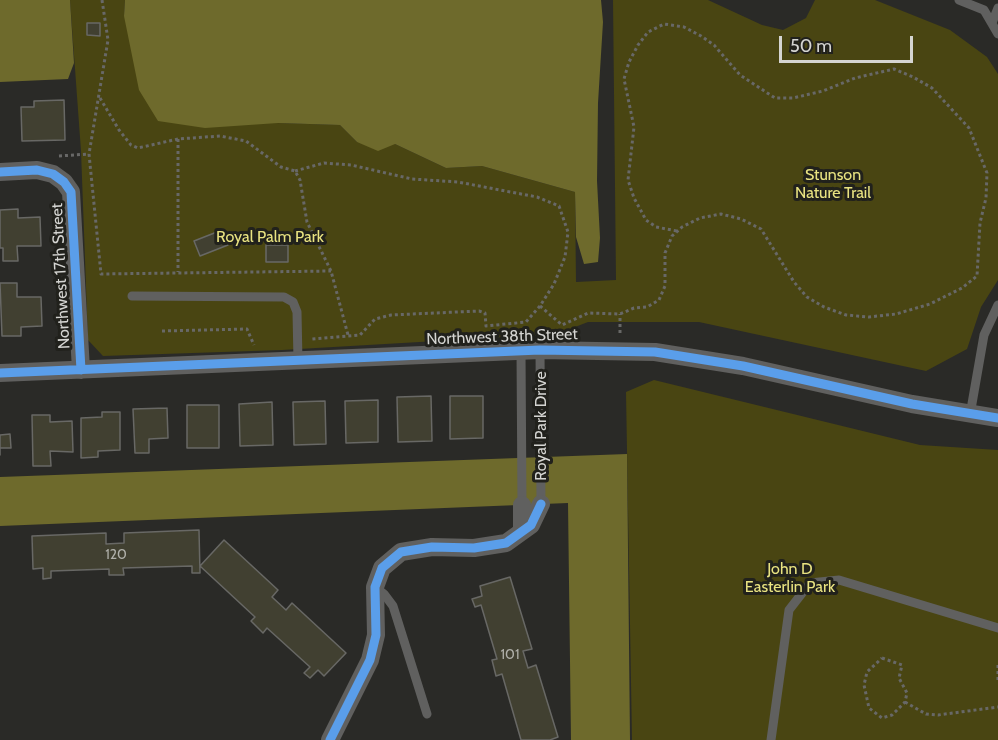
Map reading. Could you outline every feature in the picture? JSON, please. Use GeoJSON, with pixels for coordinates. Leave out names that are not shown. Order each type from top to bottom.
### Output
{"type":"FeatureCollection","features":[{"type":"Feature","properties":{"kind":"street","name":"Northwest 17th Street"},"geometry":{"type":"LineString","coordinates":[[0,172],[37,170],[53,174],[64,182],[71,192],[74,205],[81,370]]}},
{"type":"Feature","properties":{"kind":"street","name":"Northwest 38th Street"},"geometry":{"type":"LineString","coordinates":[[0,373],[540,350],[655,352],[703,358],[970,415],[998,418]]}},
{"type":"Feature","properties":{"kind":"street","name":"Royal Park Drive"},"geometry":{"type":"LineString","coordinates":[[375,587],[382,568],[401,552],[432,548],[494,546],[513,539],[522,531],[536,518],[541,504]]}},
{"type":"Feature","properties":{"kind":"street","name":"Royal Park Drive"},"geometry":{"type":"LineString","coordinates":[[522,505],[522,531]]}},
{"type":"Feature","properties":{"kind":"street"},"geometry":{"type":"LineString","coordinates":[[330,740],[370,660],[376,635],[375,587]]}},
{"type":"Feature","properties":{"kind":"lane"},"geometry":{"type":"LineString","coordinates":[[959,0],[984,10],[998,34]]}},
{"type":"Feature","properties":{"kind":"lane"},"geometry":{"type":"LineString","coordinates":[[992,23],[998,8]]}},
{"type":"Feature","properties":{"kind":"lane"},"geometry":{"type":"LineString","coordinates":[[132,296],[284,297],[293,302],[297,312],[298,361]]}},
{"type":"Feature","properties":{"kind":"lane"},"geometry":{"type":"LineString","coordinates":[[970,415],[984,335],[998,305]]}},
{"type":"Feature","properties":{"kind":"lane","name":"Royal Park Drive"},"geometry":{"type":"LineString","coordinates":[[540,350],[541,504]]}},
{"type":"Feature","properties":{"kind":"lane","name":"Royal Park Drive"},"geometry":{"type":"LineString","coordinates":[[521,351],[522,505]]}},
{"type":"Feature","properties":{"kind":"lane"},"geometry":{"type":"LineString","coordinates":[[771,740],[789,610],[810,583],[839,580],[998,628]]}},
{"type":"Feature","properties":{"kind":"lane"},"geometry":{"type":"LineString","coordinates":[[375,587],[393,606],[427,714]]}},
{"type":"Feature","properties":{"kind":"path"},"geometry":{"type":"LineString","coordinates":[[102,0],[108,40],[89,154],[101,273],[331,271]]}},
{"type":"Feature","properties":{"kind":"path"},"geometry":{"type":"LineString","coordinates":[[540,306],[562,325],[588,313],[620,314],[634,308],[647,308],[659,300],[665,286],[665,253],[677,231],[700,218],[721,214],[741,219],[761,230],[794,282],[807,297],[846,315],[869,317],[896,314],[930,304],[962,288],[977,276],[980,223],[986,198],[987,173],[969,128],[932,88],[913,77],[894,69],[855,78],[823,91],[793,98],[775,98],[740,75],[714,45],[701,36],[684,27],[664,24],[648,32],[638,45],[624,79],[634,127],[628,180],[634,198],[646,220],[656,227],[677,231]]}},
{"type":"Feature","properties":{"kind":"path"},"geometry":{"type":"LineString","coordinates":[[99,98],[131,145],[147,148],[178,139],[220,136],[246,141],[281,166],[295,171],[324,163],[351,165],[412,179],[458,182],[537,197],[559,206],[568,232],[565,257],[554,284],[526,322],[486,326],[485,313],[479,311],[382,315],[366,332],[298,341]]}},
{"type":"Feature","properties":{"kind":"path"},"geometry":{"type":"LineString","coordinates":[[178,139],[178,272]]}},
{"type":"Feature","properties":{"kind":"path"},"geometry":{"type":"LineString","coordinates":[[295,171],[300,180],[312,237],[322,250],[331,271],[348,335]]}},
{"type":"Feature","properties":{"kind":"path"},"geometry":{"type":"LineString","coordinates":[[620,314],[620,333]]}},
{"type":"Feature","properties":{"kind":"path"},"geometry":{"type":"LineString","coordinates":[[162,331],[247,329],[249,340],[254,346],[265,345]]}},
{"type":"Feature","properties":{"kind":"path"},"geometry":{"type":"LineString","coordinates":[[887,658],[902,665],[899,678],[907,693],[905,702],[887,717],[877,716],[869,708],[865,677],[876,662],[887,658]]}},
{"type":"Feature","properties":{"kind":"path"},"geometry":{"type":"LineString","coordinates":[[998,665],[998,683]]}},
{"type":"Feature","properties":{"kind":"path"},"geometry":{"type":"LineString","coordinates":[[905,702],[926,714],[938,715],[998,707]]}},
{"type":"Feature","properties":{"kind":"green space"},"geometry":{"type":"Polygon","coordinates":[[[70,0],[125,0],[124,16],[278,123],[340,125],[357,142],[395,144],[446,168],[482,166],[575,192],[576,282],[616,280],[613,0],[708,0],[762,25],[783,30],[806,18],[815,0],[875,0],[950,30],[987,57],[998,74],[998,280],[981,307],[967,349],[926,371],[699,322],[588,322],[557,334],[282,350],[103,356],[88,340],[81,151],[70,0]]]}},
{"type":"Feature","properties":{"kind":"green space","name":"John D Easterlin Park"},"geometry":{"type":"Polygon","coordinates":[[[654,380],[920,445],[998,450],[998,740],[632,740],[626,392],[654,380]]]}},
{"type":"Feature","properties":{"kind":"shaded area"},"geometry":{"type":"Polygon","coordinates":[[[0,0],[70,0],[74,63],[68,79],[0,82],[0,0]]]}},
{"type":"Feature","properties":{"kind":"shaded area"},"geometry":{"type":"Polygon","coordinates":[[[125,0],[601,0],[603,22],[598,103],[597,181],[600,238],[598,262],[584,264],[576,237],[575,192],[482,166],[446,168],[395,144],[378,151],[357,142],[340,125],[278,123],[205,128],[158,121],[139,90],[124,16],[125,0]]]}},
{"type":"Feature","properties":{"kind":"shaded area"},"geometry":{"type":"Polygon","coordinates":[[[627,454],[630,740],[571,740],[568,503],[0,526],[0,477],[627,454]]]}},
{"type":"Feature","properties":{"kind":"building"},"geometry":{"type":"Polygon","coordinates":[[[87,23],[100,23],[100,36],[87,35],[87,23]]]}},
{"type":"Feature","properties":{"kind":"building"},"geometry":{"type":"Polygon","coordinates":[[[64,100],[65,140],[22,141],[21,107],[34,107],[34,101],[64,100]]]}},
{"type":"Feature","properties":{"kind":"building"},"geometry":{"type":"Polygon","coordinates":[[[18,209],[18,218],[40,217],[41,246],[17,246],[18,261],[3,261],[3,248],[0,248],[0,210],[18,209]]]}},
{"type":"Feature","properties":{"kind":"building"},"geometry":{"type":"Polygon","coordinates":[[[222,230],[228,245],[200,256],[194,241],[222,230]]]}},
{"type":"Feature","properties":{"kind":"building"},"geometry":{"type":"Polygon","coordinates":[[[266,245],[288,245],[288,262],[266,262],[266,245]]]}},
{"type":"Feature","properties":{"kind":"building"},"geometry":{"type":"Polygon","coordinates":[[[0,283],[17,283],[17,297],[41,297],[42,326],[21,327],[21,336],[2,336],[0,283]]]}},
{"type":"Feature","properties":{"kind":"building"},"geometry":{"type":"Polygon","coordinates":[[[431,396],[432,441],[398,442],[397,397],[431,396]]]}},
{"type":"Feature","properties":{"kind":"building"},"geometry":{"type":"Polygon","coordinates":[[[450,396],[483,396],[483,438],[450,439],[450,396]]]}},
{"type":"Feature","properties":{"kind":"building"},"geometry":{"type":"Polygon","coordinates":[[[378,400],[378,442],[346,443],[345,401],[378,400]]]}},
{"type":"Feature","properties":{"kind":"building"},"geometry":{"type":"Polygon","coordinates":[[[325,401],[326,444],[294,445],[293,402],[325,401]]]}},
{"type":"Feature","properties":{"kind":"building"},"geometry":{"type":"Polygon","coordinates":[[[272,402],[273,445],[240,446],[239,404],[272,402]]]}},
{"type":"Feature","properties":{"kind":"building"},"geometry":{"type":"Polygon","coordinates":[[[187,405],[219,405],[219,448],[187,448],[187,405]]]}},
{"type":"Feature","properties":{"kind":"building"},"geometry":{"type":"Polygon","coordinates":[[[167,408],[168,438],[149,439],[149,453],[135,453],[133,409],[167,408]]]}},
{"type":"Feature","properties":{"kind":"building"},"geometry":{"type":"Polygon","coordinates":[[[102,412],[120,412],[120,450],[98,451],[98,457],[81,458],[81,418],[102,417],[102,412]]]}},
{"type":"Feature","properties":{"kind":"building"},"geometry":{"type":"Polygon","coordinates":[[[32,415],[50,415],[50,422],[72,421],[73,452],[50,451],[51,466],[33,466],[32,415]]]}},
{"type":"Feature","properties":{"kind":"building"},"geometry":{"type":"Polygon","coordinates":[[[10,434],[11,448],[0,448],[0,435],[10,434]]]}},
{"type":"Feature","properties":{"kind":"building"},"geometry":{"type":"Polygon","coordinates":[[[199,530],[200,573],[192,573],[192,566],[123,568],[124,575],[109,575],[109,569],[51,571],[51,578],[43,579],[43,568],[33,569],[32,536],[106,533],[106,544],[124,543],[124,533],[199,530]]]}},
{"type":"Feature","properties":{"kind":"building"},"geometry":{"type":"Polygon","coordinates":[[[224,540],[278,590],[272,597],[286,610],[292,603],[346,653],[324,676],[318,670],[310,678],[304,673],[310,667],[267,628],[263,633],[251,621],[255,617],[200,566],[224,540]]]}},
{"type":"Feature","properties":{"kind":"building"},"geometry":{"type":"Polygon","coordinates":[[[510,577],[532,649],[523,651],[528,668],[536,665],[558,737],[550,740],[521,740],[502,674],[496,676],[492,660],[497,659],[481,605],[475,607],[472,599],[482,596],[480,586],[510,577]]]}},
{"type":"Feature","properties":{"kind":"cycle path"},"geometry":{"type":"LineString","coordinates":[[0,172],[37,170],[53,174],[64,182],[71,192],[81,370]]}},
{"type":"Feature","properties":{"kind":"cycle path"},"geometry":{"type":"LineString","coordinates":[[0,373],[540,350],[655,352],[743,366],[912,404],[998,418]]}},
{"type":"Feature","properties":{"kind":"cycle path"},"geometry":{"type":"LineString","coordinates":[[330,740],[370,660],[376,635],[375,587],[382,568],[401,552],[432,547],[474,548],[506,543],[531,525],[541,504]]}},
{"type":"Feature","properties":{"kind":"park label","name":"Stunson Nature Trail"},"geometry":{"type":"Point","coordinates":[833,184]}},
{"type":"Feature","properties":{"kind":"park label","name":"Royal Palm Park"},"geometry":{"type":"Point","coordinates":[270,237]}}]}
